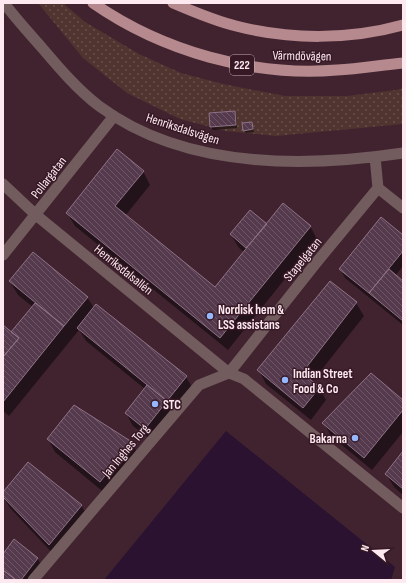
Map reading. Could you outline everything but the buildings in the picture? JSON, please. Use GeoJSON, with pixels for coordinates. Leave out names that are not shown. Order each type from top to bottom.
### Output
{"type":"FeatureCollection","features":[{"type":"Feature","properties":{"kind":"main road","name":"Värmdövägen"},"geometry":{"type":"LineString","coordinates":[[93,3],[115,18],[148,35],[222,61],[262,68],[300,71],[336,71],[403,62]]}},
{"type":"Feature","properties":{"kind":"main road","name":"Värmdövägen"},"geometry":{"type":"LineString","coordinates":[[173,3],[197,14],[237,26],[275,33],[332,37],[391,29],[403,25]]}},
{"type":"Feature","properties":{"kind":"street","name":"Henriksdalsvägen"},"geometry":{"type":"LineString","coordinates":[[4,3],[68,78],[97,105],[129,125],[163,139],[207,153],[251,160],[302,162],[375,157],[403,153]]}},
{"type":"Feature","properties":{"kind":"street","name":"Pollargatan"},"geometry":{"type":"LineString","coordinates":[[3,255],[114,116]]}},
{"type":"Feature","properties":{"kind":"street"},"geometry":{"type":"LineString","coordinates":[[375,157],[378,188],[403,208]]}},
{"type":"Feature","properties":{"kind":"street","name":"Henriksdalsallén"},"geometry":{"type":"LineString","coordinates":[[3,184],[36,215],[229,373]]}},
{"type":"Feature","properties":{"kind":"street","name":"Stapelgatan"},"geometry":{"type":"LineString","coordinates":[[229,373],[316,263],[378,188]]}},
{"type":"Feature","properties":{"kind":"street"},"geometry":{"type":"LineString","coordinates":[[229,373],[244,379],[403,508]]}},
{"type":"Feature","properties":{"kind":"street","name":"Jan Inghes Torg"},"geometry":{"type":"LineString","coordinates":[[33,580],[199,385],[229,373]]}},
{"type":"Feature","properties":{"kind":"shaded area"},"geometry":{"type":"Polygon","coordinates":[[[38,3],[63,3],[85,22],[139,54],[181,73],[223,84],[285,96],[347,96],[403,88],[403,124],[276,136],[226,131],[180,119],[127,93],[83,58],[38,3]]]}},
{"type":"Feature","properties":{"kind":"shaded area"},"geometry":{"type":"Polygon","coordinates":[[[226,431],[395,567],[391,580],[104,580],[226,431]]]}},
{"type":"Feature","properties":{"kind":"place","name":"Nordisk hem & LSS assistans"},"geometry":{"type":"Point","coordinates":[210,316]}},
{"type":"Feature","properties":{"kind":"place","name":"Indian Street Food & Co"},"geometry":{"type":"Point","coordinates":[285,380]}},
{"type":"Feature","properties":{"kind":"place","name":"STC"},"geometry":{"type":"Point","coordinates":[155,404]}},
{"type":"Feature","properties":{"kind":"place","name":"Bakarna"},"geometry":{"type":"Point","coordinates":[355,438]}}]}
